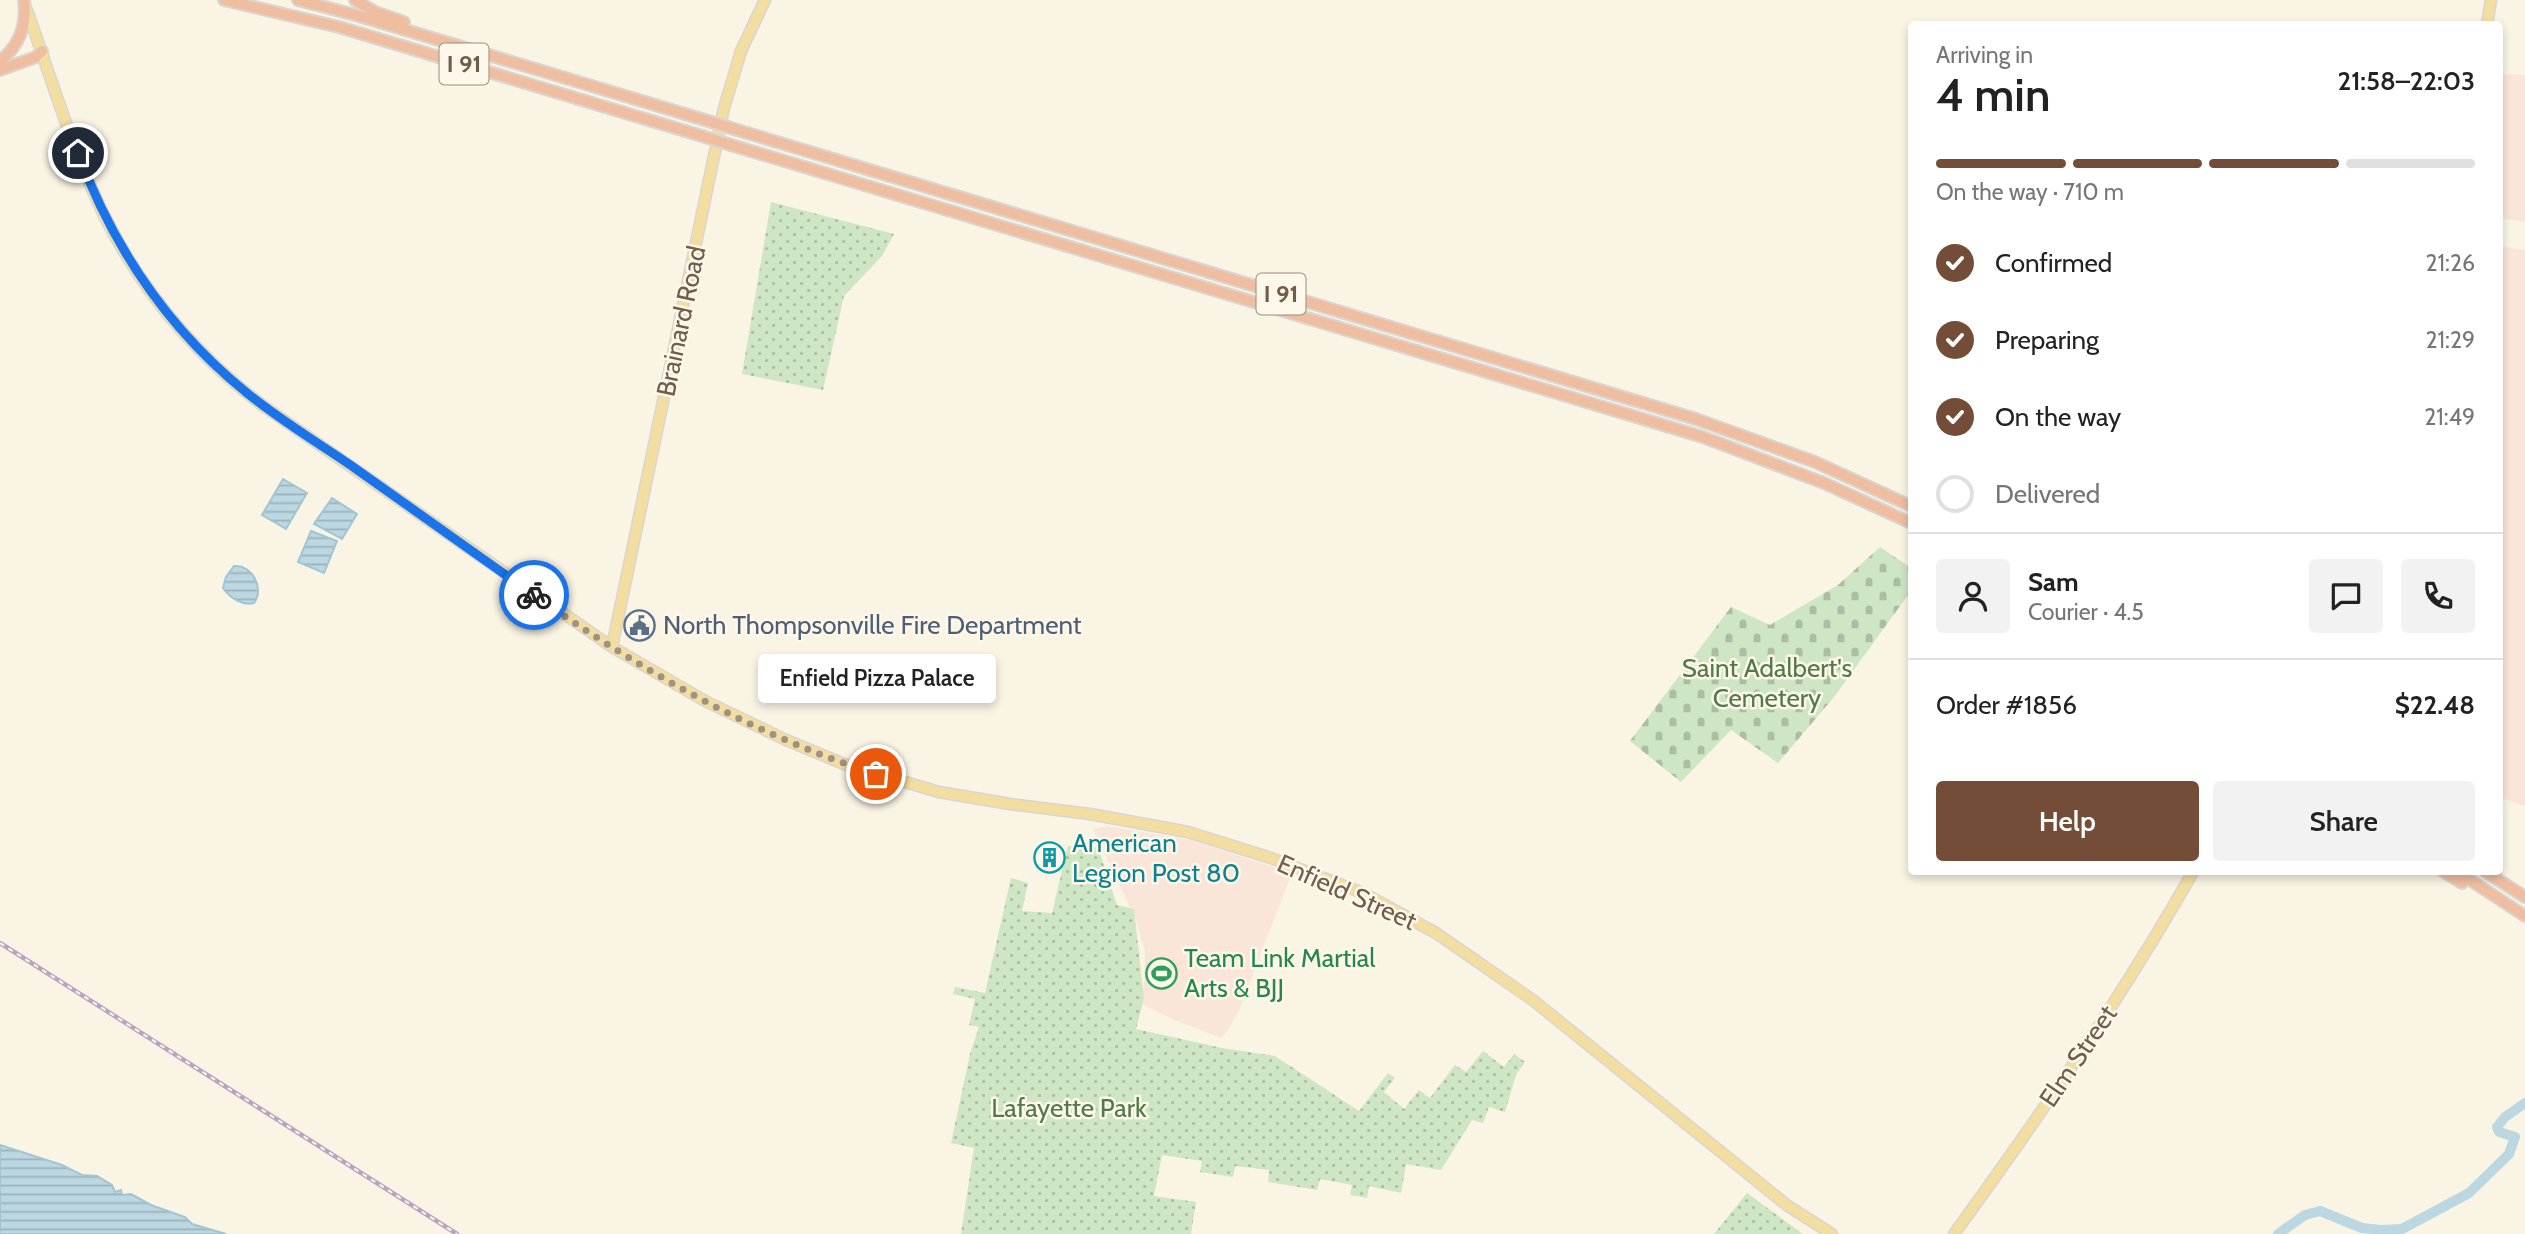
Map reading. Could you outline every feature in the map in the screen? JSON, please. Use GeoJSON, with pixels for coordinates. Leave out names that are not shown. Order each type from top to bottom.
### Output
{"type":"FeatureCollection","features":[{"type":"Feature","properties":{"kind":"highway","name":"I 91"},"geometry":{"type":"LineString","coordinates":[[224,0],[330,24],[1703,437],[1824,483],[1908,522]]}},
{"type":"Feature","properties":{"kind":"highway","name":"I 91"},"geometry":{"type":"LineString","coordinates":[[298,0],[1696,419],[1815,462],[1908,505]]}},
{"type":"Feature","properties":{"kind":"highway"},"geometry":{"type":"LineString","coordinates":[[355,0],[375,12],[411,25],[427,37]]}},
{"type":"Feature","properties":{"kind":"highway"},"geometry":{"type":"LineString","coordinates":[[0,62],[19,40],[24,18],[24,1]]}},
{"type":"Feature","properties":{"kind":"highway"},"geometry":{"type":"LineString","coordinates":[[0,62],[33,51],[42,51]]}},
{"type":"Feature","properties":{"kind":"highway"},"geometry":{"type":"LineString","coordinates":[[0,71],[36,57],[42,51]]}},
{"type":"Feature","properties":{"kind":"highway"},"geometry":{"type":"LineString","coordinates":[[2449,875],[2472,888],[2491,894]]}},
{"type":"Feature","properties":{"kind":"highway"},"geometry":{"type":"LineString","coordinates":[[2462,875],[2525,916]]}},
{"type":"Feature","properties":{"kind":"highway"},"geometry":{"type":"LineString","coordinates":[[2491,875],[2525,897]]}},
{"type":"Feature","properties":{"kind":"highway"},"geometry":{"type":"LineString","coordinates":[[2512,888],[2525,892]]}},
{"type":"Feature","properties":{"kind":"main road","name":"Brainard Road"},"geometry":{"type":"LineString","coordinates":[[612,647],[724,108],[741,51],[765,0]]}},
{"type":"Feature","properties":{"kind":"main road"},"geometry":{"type":"LineString","coordinates":[[2488,21],[2491,0]]}},
{"type":"Feature","properties":{"kind":"main road","name":"Enfield Street"},"geometry":{"type":"LineString","coordinates":[[24,1],[83,167],[114,233],[145,284],[195,345],[262,405],[612,647],[713,705],[786,740],[865,771],[939,792],[1178,829],[1271,858],[1363,893],[1436,933],[1511,984],[1788,1206],[1832,1234]]}},
{"type":"Feature","properties":{"kind":"main road","name":"Elm Street"},"geometry":{"type":"LineString","coordinates":[[1954,1234],[2106,1015],[2191,875]]}},
{"type":"Feature","properties":{"kind":"shaded area"},"geometry":{"type":"Polygon","coordinates":[[[2503,74],[2525,75],[2525,222],[2503,219],[2503,74]]]}},
{"type":"Feature","properties":{"kind":"shaded area"},"geometry":{"type":"Polygon","coordinates":[[[2503,247],[2525,250],[2525,806],[2503,798],[2503,247]]]}},
{"type":"Feature","properties":{"kind":"shaded area"},"geometry":{"type":"Polygon","coordinates":[[[1107,826],[1190,840],[1292,873],[1239,1010],[1221,1038],[1143,1005],[1145,952],[1136,920],[1093,829],[1107,826]]]}},
{"type":"Feature","properties":{"kind":"green space"},"geometry":{"type":"Polygon","coordinates":[[[771,202],[894,234],[882,256],[844,296],[823,390],[742,374],[771,202]]]}},
{"type":"Feature","properties":{"kind":"green space","name":"Saint Adalbert's Cemetery"},"geometry":{"type":"Polygon","coordinates":[[[1880,547],[1908,566],[1908,595],[1834,697],[1778,763],[1731,730],[1681,782],[1630,741],[1731,607],[1770,625],[1838,585],[1880,547]]]}},
{"type":"Feature","properties":{"kind":"green space","name":"Lafayette Park"},"geometry":{"type":"Polygon","coordinates":[[[1068,846],[1098,847],[1117,905],[1134,909],[1144,998],[1136,1029],[1222,1048],[1275,1056],[1359,1111],[1388,1073],[1395,1078],[1384,1092],[1404,1109],[1419,1090],[1430,1098],[1455,1065],[1466,1072],[1483,1051],[1504,1067],[1514,1054],[1525,1062],[1516,1075],[1505,1112],[1489,1107],[1483,1123],[1472,1120],[1441,1170],[1406,1164],[1401,1193],[1369,1186],[1367,1198],[1350,1195],[1352,1185],[1320,1179],[1317,1190],[1268,1182],[1269,1170],[1235,1166],[1233,1177],[1200,1172],[1202,1161],[1162,1155],[1154,1196],[1196,1202],[1191,1234],[961,1234],[974,1148],[951,1143],[970,1054],[979,1027],[969,1025],[975,999],[953,994],[955,987],[985,993],[1011,878],[1028,883],[1022,911],[1052,913],[1068,846]]]}},
{"type":"Feature","properties":{"kind":"green space"},"geometry":{"type":"Polygon","coordinates":[[[1747,1193],[1803,1234],[1714,1234],[1747,1193]]]}},
{"type":"Feature","properties":{"kind":"water"},"geometry":{"type":"Polygon","coordinates":[[[283,479],[307,493],[286,529],[262,515],[283,479]]]}},
{"type":"Feature","properties":{"kind":"water"},"geometry":{"type":"Polygon","coordinates":[[[332,498],[357,514],[342,539],[314,524],[332,498]]]}},
{"type":"Feature","properties":{"kind":"water"},"geometry":{"type":"Polygon","coordinates":[[[311,531],[337,541],[324,573],[298,562],[311,531]]]}},
{"type":"Feature","properties":{"kind":"water"},"geometry":{"type":"Polygon","coordinates":[[[234,566],[246,569],[255,578],[258,591],[254,603],[237,600],[223,588],[226,577],[234,566]]]}},
{"type":"Feature","properties":{"kind":"water"},"geometry":{"type":"Polygon","coordinates":[[[0,1145],[62,1165],[82,1175],[97,1176],[112,1185],[115,1192],[121,1190],[122,1195],[131,1194],[151,1205],[185,1217],[192,1224],[226,1234],[0,1234],[0,1145]]]}},
{"type":"Feature","properties":{"kind":"waterway"},"geometry":{"type":"LineString","coordinates":[[2278,1234],[2305,1215],[2320,1211],[2362,1228],[2402,1229],[2469,1193],[2509,1154],[2515,1137],[2499,1132],[2497,1127],[2505,1117],[2525,1103]]}},
{"type":"Feature","properties":{"kind":"railway"},"geometry":{"type":"LineString","coordinates":[[0,943],[457,1234]]}},
{"type":"Feature","properties":{"kind":"way so far"},"geometry":{"type":"LineString","coordinates":[[534,595],[649,670],[705,701],[786,740],[876,774]]}},
{"type":"Feature","properties":{"kind":"place","name":"North Thompsonville Fire Department"},"geometry":{"type":"Point","coordinates":[640,625]}},
{"type":"Feature","properties":{"kind":"place","name":"Enfield Pizza Palace"},"geometry":{"type":"Point","coordinates":[876,774]}},
{"type":"Feature","properties":{"kind":"place","name":"American Legion Post 80"},"geometry":{"type":"Point","coordinates":[1049,858]}},
{"type":"Feature","properties":{"kind":"place","name":"Team Link Martial Arts & BJJ"},"geometry":{"type":"Point","coordinates":[1161,973]}},
{"type":"Feature","properties":{"kind":"route"},"geometry":{"type":"LineString","coordinates":[[78,153],[97,200],[130,262],[163,309],[207,358],[262,405],[534,595]]}}]}
